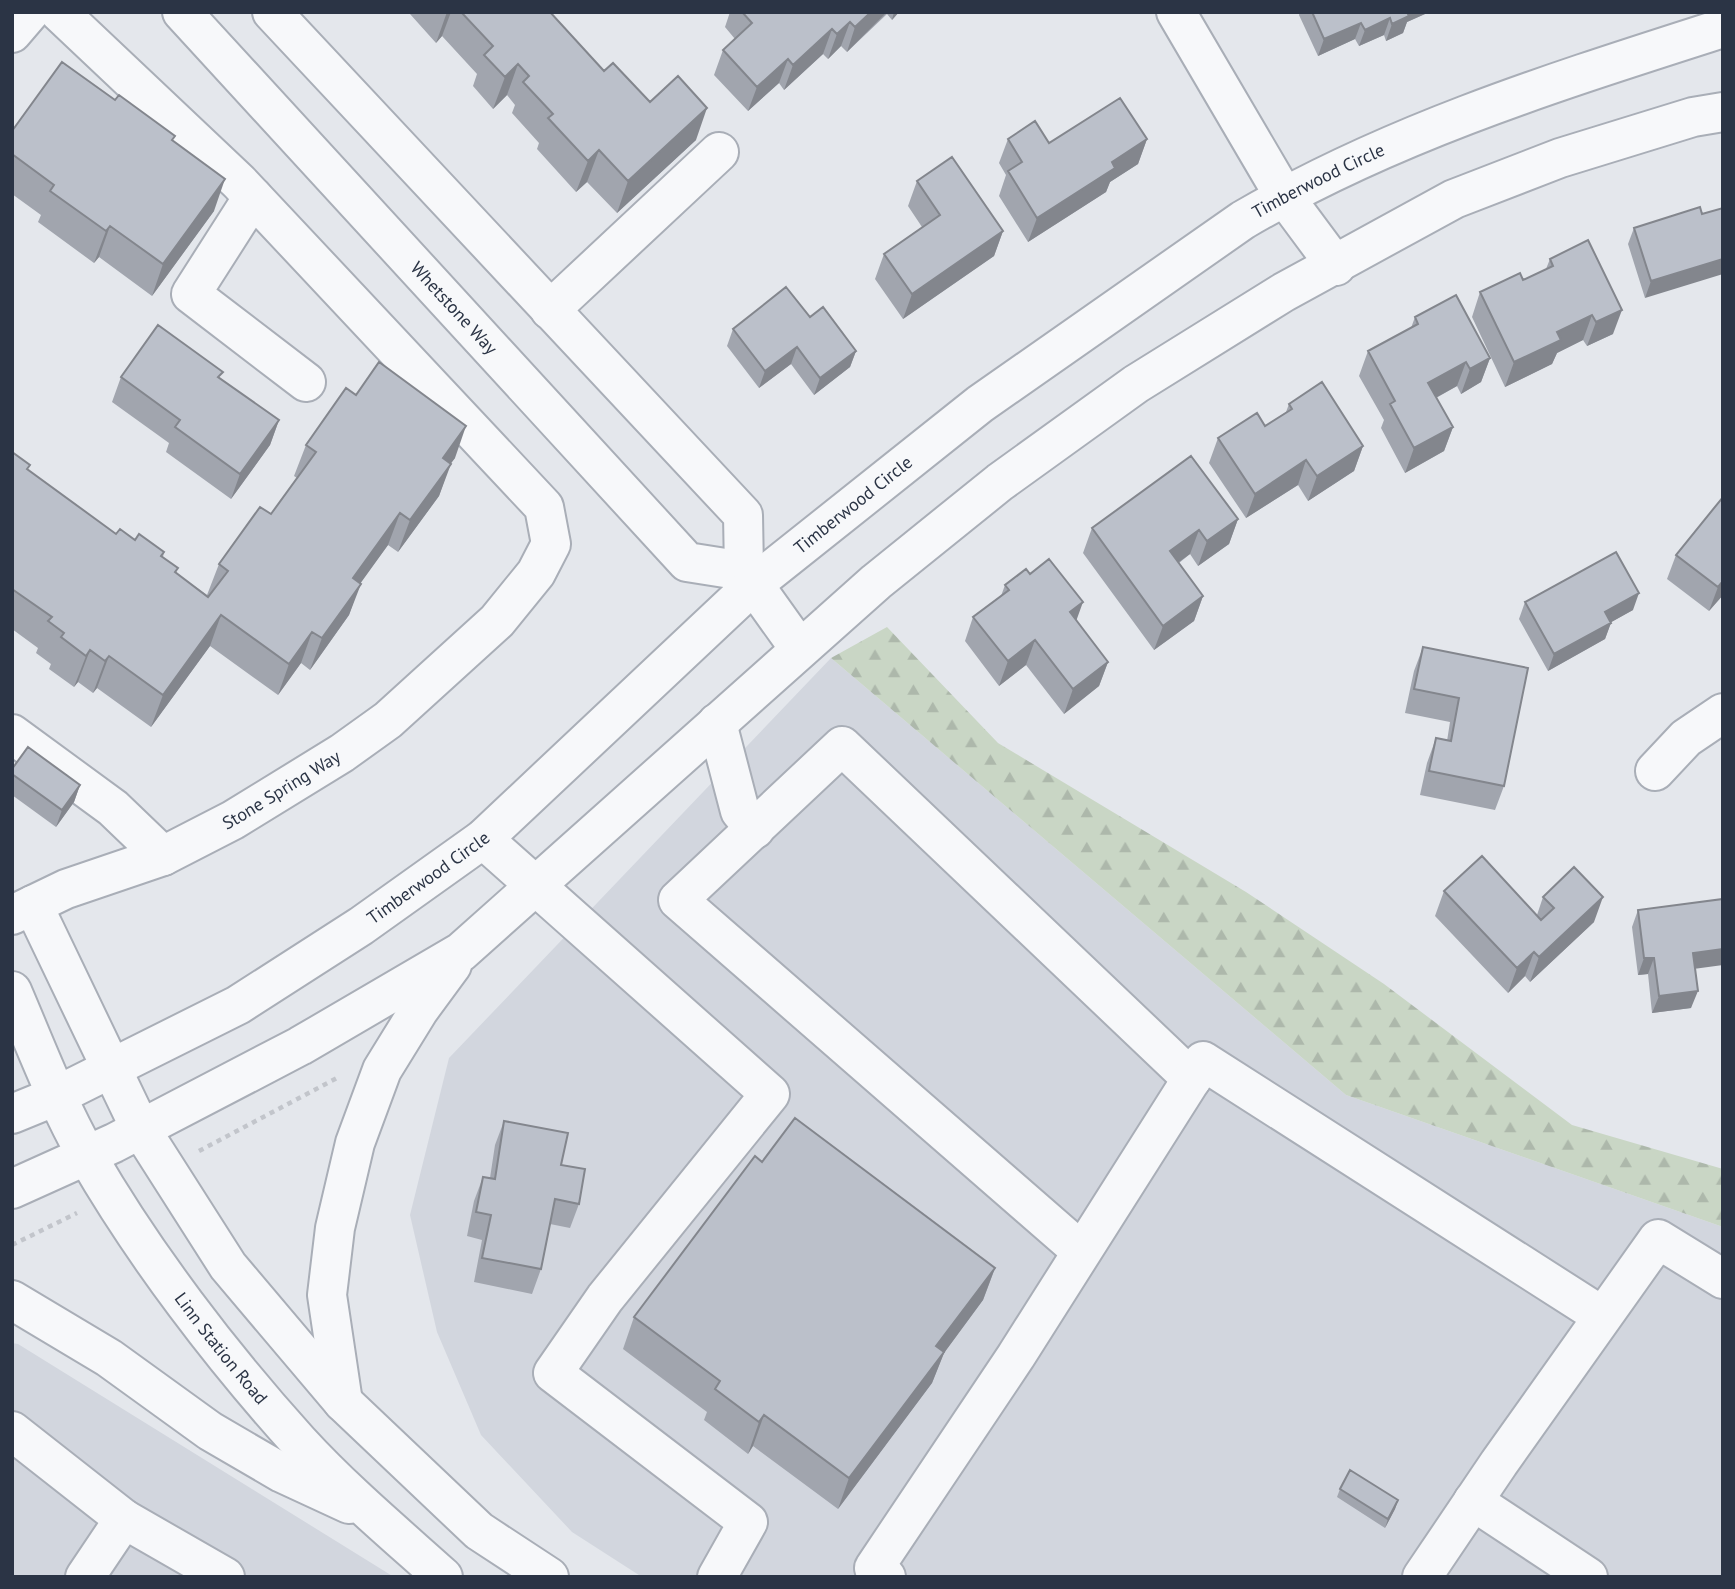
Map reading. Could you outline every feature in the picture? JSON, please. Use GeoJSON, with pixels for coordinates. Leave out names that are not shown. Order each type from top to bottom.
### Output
{"type":"FeatureCollection","features":[{"type":"Feature","properties":{"kind":"street"},"geometry":{"type":"LineString","coordinates":[[12,33],[30,12]]}},
{"type":"Feature","properties":{"kind":"street","name":"Stone Spring Way"},"geometry":{"type":"LineString","coordinates":[[59,12],[253,197],[544,507],[551,544],[536,573],[497,621],[388,720],[342,753],[233,820],[163,856],[65,889],[23,910],[113,1067],[140,1128]]}},
{"type":"Feature","properties":{"kind":"street","name":"Whetstone Way"},"geometry":{"type":"LineString","coordinates":[[182,12],[687,562],[749,577]]}},
{"type":"Feature","properties":{"kind":"street"},"geometry":{"type":"LineString","coordinates":[[1176,12],[1284,196],[1336,266]]}},
{"type":"Feature","properties":{"kind":"street"},"geometry":{"type":"LineString","coordinates":[[275,13],[743,515],[749,577],[800,648]]}},
{"type":"Feature","properties":{"kind":"street","name":"Timberwood Circle"},"geometry":{"type":"LineString","coordinates":[[12,1114],[56,1096],[237,1005],[361,926],[483,839],[749,577],[980,404],[1243,220],[1284,196],[1462,114],[1723,29]]}},
{"type":"Feature","properties":{"kind":"street"},"geometry":{"type":"LineString","coordinates":[[12,1189],[87,1155],[300,1046],[461,952],[536,888],[800,648],[999,482],[1136,384],[1284,292],[1336,266],[1454,199],[1560,158],[1693,117],[1723,112]]}},
{"type":"Feature","properties":{"kind":"street"},"geometry":{"type":"LineString","coordinates":[[550,310],[719,152]]}},
{"type":"Feature","properties":{"kind":"street"},"geometry":{"type":"LineString","coordinates":[[253,197],[191,294],[306,382]]}},
{"type":"Feature","properties":{"kind":"street"},"geometry":{"type":"LineString","coordinates":[[1656,771],[1686,738],[1723,713]]}},
{"type":"Feature","properties":{"kind":"street"},"geometry":{"type":"LineString","coordinates":[[717,723],[740,811],[755,828]]}},
{"type":"Feature","properties":{"kind":"street"},"geometry":{"type":"LineString","coordinates":[[12,734],[113,808],[163,856]]}},
{"type":"Feature","properties":{"kind":"street"},"geometry":{"type":"LineString","coordinates":[[1081,1251],[678,900],[842,746],[1192,1079]]}},
{"type":"Feature","properties":{"kind":"street"},"geometry":{"type":"LineString","coordinates":[[483,839],[770,1094],[605,1298],[553,1373],[748,1522],[717,1577]]}},
{"type":"Feature","properties":{"kind":"street"},"geometry":{"type":"LineString","coordinates":[[343,1402],[327,1295],[335,1228],[355,1143],[382,1070],[419,1010],[461,952]]}},
{"type":"Feature","properties":{"kind":"street"},"geometry":{"type":"LineString","coordinates":[[12,991],[56,1096],[87,1155]]}},
{"type":"Feature","properties":{"kind":"street"},"geometry":{"type":"LineString","coordinates":[[886,1577],[874,1568],[1016,1356],[1203,1061],[1602,1316]]}},
{"type":"Feature","properties":{"kind":"street"},"geometry":{"type":"LineString","coordinates":[[140,1128],[228,1266],[343,1402],[479,1531],[549,1577]]}},
{"type":"Feature","properties":{"kind":"street","name":"Linn Station Road"},"geometry":{"type":"LineString","coordinates":[[87,1155],[120,1209],[185,1302],[300,1442],[443,1577]]}},
{"type":"Feature","properties":{"kind":"street"},"geometry":{"type":"LineString","coordinates":[[1422,1577],[1602,1316],[1658,1240],[1723,1279]]}},
{"type":"Feature","properties":{"kind":"street"},"geometry":{"type":"LineString","coordinates":[[12,1300],[24,1304],[109,1358],[210,1431],[282,1473],[376,1516]]}},
{"type":"Feature","properties":{"kind":"street"},"geometry":{"type":"LineString","coordinates":[[12,1432],[124,1518],[225,1577]]}},
{"type":"Feature","properties":{"kind":"street"},"geometry":{"type":"LineString","coordinates":[[1473,1501],[1588,1577]]}},
{"type":"Feature","properties":{"kind":"street"},"geometry":{"type":"LineString","coordinates":[[85,1577],[124,1518]]}},
{"type":"Feature","properties":{"kind":"path"},"geometry":{"type":"LineString","coordinates":[[189,1157],[344,1075]]}},
{"type":"Feature","properties":{"kind":"path"},"geometry":{"type":"LineString","coordinates":[[12,1245],[87,1208]]}},
{"type":"Feature","properties":{"kind":"shaded area"},"geometry":{"type":"Polygon","coordinates":[[[831,658],[1346,1095],[1723,1227],[1723,1577],[642,1577],[572,1532],[481,1435],[437,1332],[410,1215],[449,1058],[831,658]]]}},
{"type":"Feature","properties":{"kind":"shaded area"},"geometry":{"type":"Polygon","coordinates":[[[12,1343],[18,1344],[394,1577],[12,1577],[12,1343]]]}},
{"type":"Feature","properties":{"kind":"green space"},"geometry":{"type":"Polygon","coordinates":[[[887,627],[998,743],[1246,892],[1384,984],[1572,1125],[1723,1169],[1723,1227],[1346,1095],[831,658],[887,627]]]}},
{"type":"Feature","properties":{"kind":"building"},"geometry":{"type":"Polygon","coordinates":[[[461,12],[550,12],[604,71],[613,63],[650,102],[678,76],[707,108],[628,181],[599,150],[588,161],[548,118],[553,114],[523,82],[529,76],[518,64],[505,77],[484,55],[493,46],[461,12]]]}},
{"type":"Feature","properties":{"kind":"building"},"geometry":{"type":"Polygon","coordinates":[[[742,12],[871,12],[855,27],[850,22],[837,34],[832,29],[793,65],[788,59],[757,87],[723,50],[752,23],[742,12]]]}},
{"type":"Feature","properties":{"kind":"building"},"geometry":{"type":"Polygon","coordinates":[[[1312,12],[1407,12],[1409,16],[1392,24],[1390,18],[1365,30],[1361,23],[1324,39],[1312,12]]]}},
{"type":"Feature","properties":{"kind":"building"},"geometry":{"type":"Polygon","coordinates":[[[62,62],[115,100],[119,95],[175,136],[172,140],[225,179],[163,264],[110,226],[106,231],[50,191],[54,185],[12,154],[12,131],[62,62]]]}},
{"type":"Feature","properties":{"kind":"building"},"geometry":{"type":"Polygon","coordinates":[[[1120,98],[1147,139],[1112,162],[1115,168],[1037,218],[1008,171],[1022,162],[1008,139],[1035,121],[1049,143],[1120,98]]]}},
{"type":"Feature","properties":{"kind":"building"},"geometry":{"type":"Polygon","coordinates":[[[952,157],[1003,231],[912,294],[884,254],[940,215],[917,181],[952,157]]]}},
{"type":"Feature","properties":{"kind":"building"},"geometry":{"type":"Polygon","coordinates":[[[1700,207],[1702,214],[1723,208],[1723,259],[1651,281],[1634,228],[1700,207]]]}},
{"type":"Feature","properties":{"kind":"building"},"geometry":{"type":"Polygon","coordinates":[[[1588,240],[1622,310],[1596,322],[1592,315],[1557,332],[1561,340],[1514,362],[1480,292],[1520,273],[1523,280],[1553,266],[1550,259],[1588,240]]]}},
{"type":"Feature","properties":{"kind":"building"},"geometry":{"type":"Polygon","coordinates":[[[786,287],[810,317],[823,307],[856,351],[820,378],[797,347],[765,371],[733,329],[786,287]]]}},
{"type":"Feature","properties":{"kind":"building"},"geometry":{"type":"Polygon","coordinates":[[[1456,295],[1490,358],[1470,369],[1466,362],[1428,383],[1453,427],[1414,448],[1390,404],[1395,401],[1368,351],[1418,324],[1415,317],[1456,295]]]}},
{"type":"Feature","properties":{"kind":"building"},"geometry":{"type":"Polygon","coordinates":[[[158,325],[223,372],[218,377],[279,420],[240,474],[175,427],[180,420],[121,377],[158,325]]]}},
{"type":"Feature","properties":{"kind":"building"},"geometry":{"type":"Polygon","coordinates":[[[379,362],[466,426],[443,458],[451,464],[410,520],[400,513],[353,578],[361,584],[322,638],[312,632],[289,664],[221,615],[163,695],[109,656],[105,661],[90,650],[86,656],[61,637],[64,633],[48,621],[52,617],[12,589],[12,452],[30,465],[27,469],[116,534],[120,529],[135,540],[139,534],[164,552],[161,556],[178,568],[175,572],[208,597],[228,571],[219,564],[260,507],[271,514],[316,452],[306,445],[346,388],[356,395],[379,362]]]}},
{"type":"Feature","properties":{"kind":"building"},"geometry":{"type":"Polygon","coordinates":[[[1322,382],[1363,446],[1317,476],[1306,460],[1255,494],[1218,438],[1257,413],[1265,426],[1292,409],[1289,404],[1322,382]]]}},
{"type":"Feature","properties":{"kind":"building"},"geometry":{"type":"Polygon","coordinates":[[[1191,456],[1238,519],[1207,541],[1199,530],[1170,551],[1203,596],[1163,626],[1092,528],[1191,456]]]}},
{"type":"Feature","properties":{"kind":"building"},"geometry":{"type":"Polygon","coordinates":[[[1723,497],[1723,581],[1718,587],[1676,555],[1723,497]]]}},
{"type":"Feature","properties":{"kind":"building"},"geometry":{"type":"Polygon","coordinates":[[[1616,552],[1639,593],[1605,612],[1611,623],[1554,654],[1525,602],[1616,552]]]}},
{"type":"Feature","properties":{"kind":"building"},"geometry":{"type":"Polygon","coordinates":[[[1049,559],[1083,602],[1070,612],[1108,662],[1073,689],[1035,640],[1008,661],[973,617],[1009,590],[1005,585],[1026,569],[1030,574],[1049,559]]]}},
{"type":"Feature","properties":{"kind":"building"},"geometry":{"type":"Polygon","coordinates":[[[1423,647],[1528,668],[1504,786],[1429,771],[1436,738],[1451,741],[1459,698],[1414,689],[1423,647]]]}},
{"type":"Feature","properties":{"kind":"building"},"geometry":{"type":"Polygon","coordinates":[[[28,747],[80,785],[62,810],[12,774],[12,769],[28,747]]]}},
{"type":"Feature","properties":{"kind":"building"},"geometry":{"type":"Polygon","coordinates":[[[1482,856],[1541,920],[1554,908],[1543,897],[1574,867],[1603,897],[1539,957],[1534,952],[1517,968],[1444,891],[1482,856]]]}},
{"type":"Feature","properties":{"kind":"building"},"geometry":{"type":"Polygon","coordinates":[[[1723,899],[1723,949],[1693,953],[1698,991],[1659,996],[1654,958],[1644,958],[1638,910],[1723,899]]]}},
{"type":"Feature","properties":{"kind":"building"},"geometry":{"type":"Polygon","coordinates":[[[795,1118],[995,1268],[936,1346],[944,1352],[849,1478],[764,1415],[759,1422],[715,1389],[720,1381],[634,1317],[755,1156],[762,1162],[795,1118]]]}},
{"type":"Feature","properties":{"kind":"building"},"geometry":{"type":"Polygon","coordinates":[[[504,1121],[568,1133],[561,1165],[585,1169],[579,1204],[555,1199],[541,1269],[482,1258],[491,1215],[476,1212],[483,1177],[495,1179],[504,1121]]]}},
{"type":"Feature","properties":{"kind":"building"},"geometry":{"type":"Polygon","coordinates":[[[1350,1470],[1398,1500],[1388,1519],[1340,1489],[1350,1470]]]}}]}
